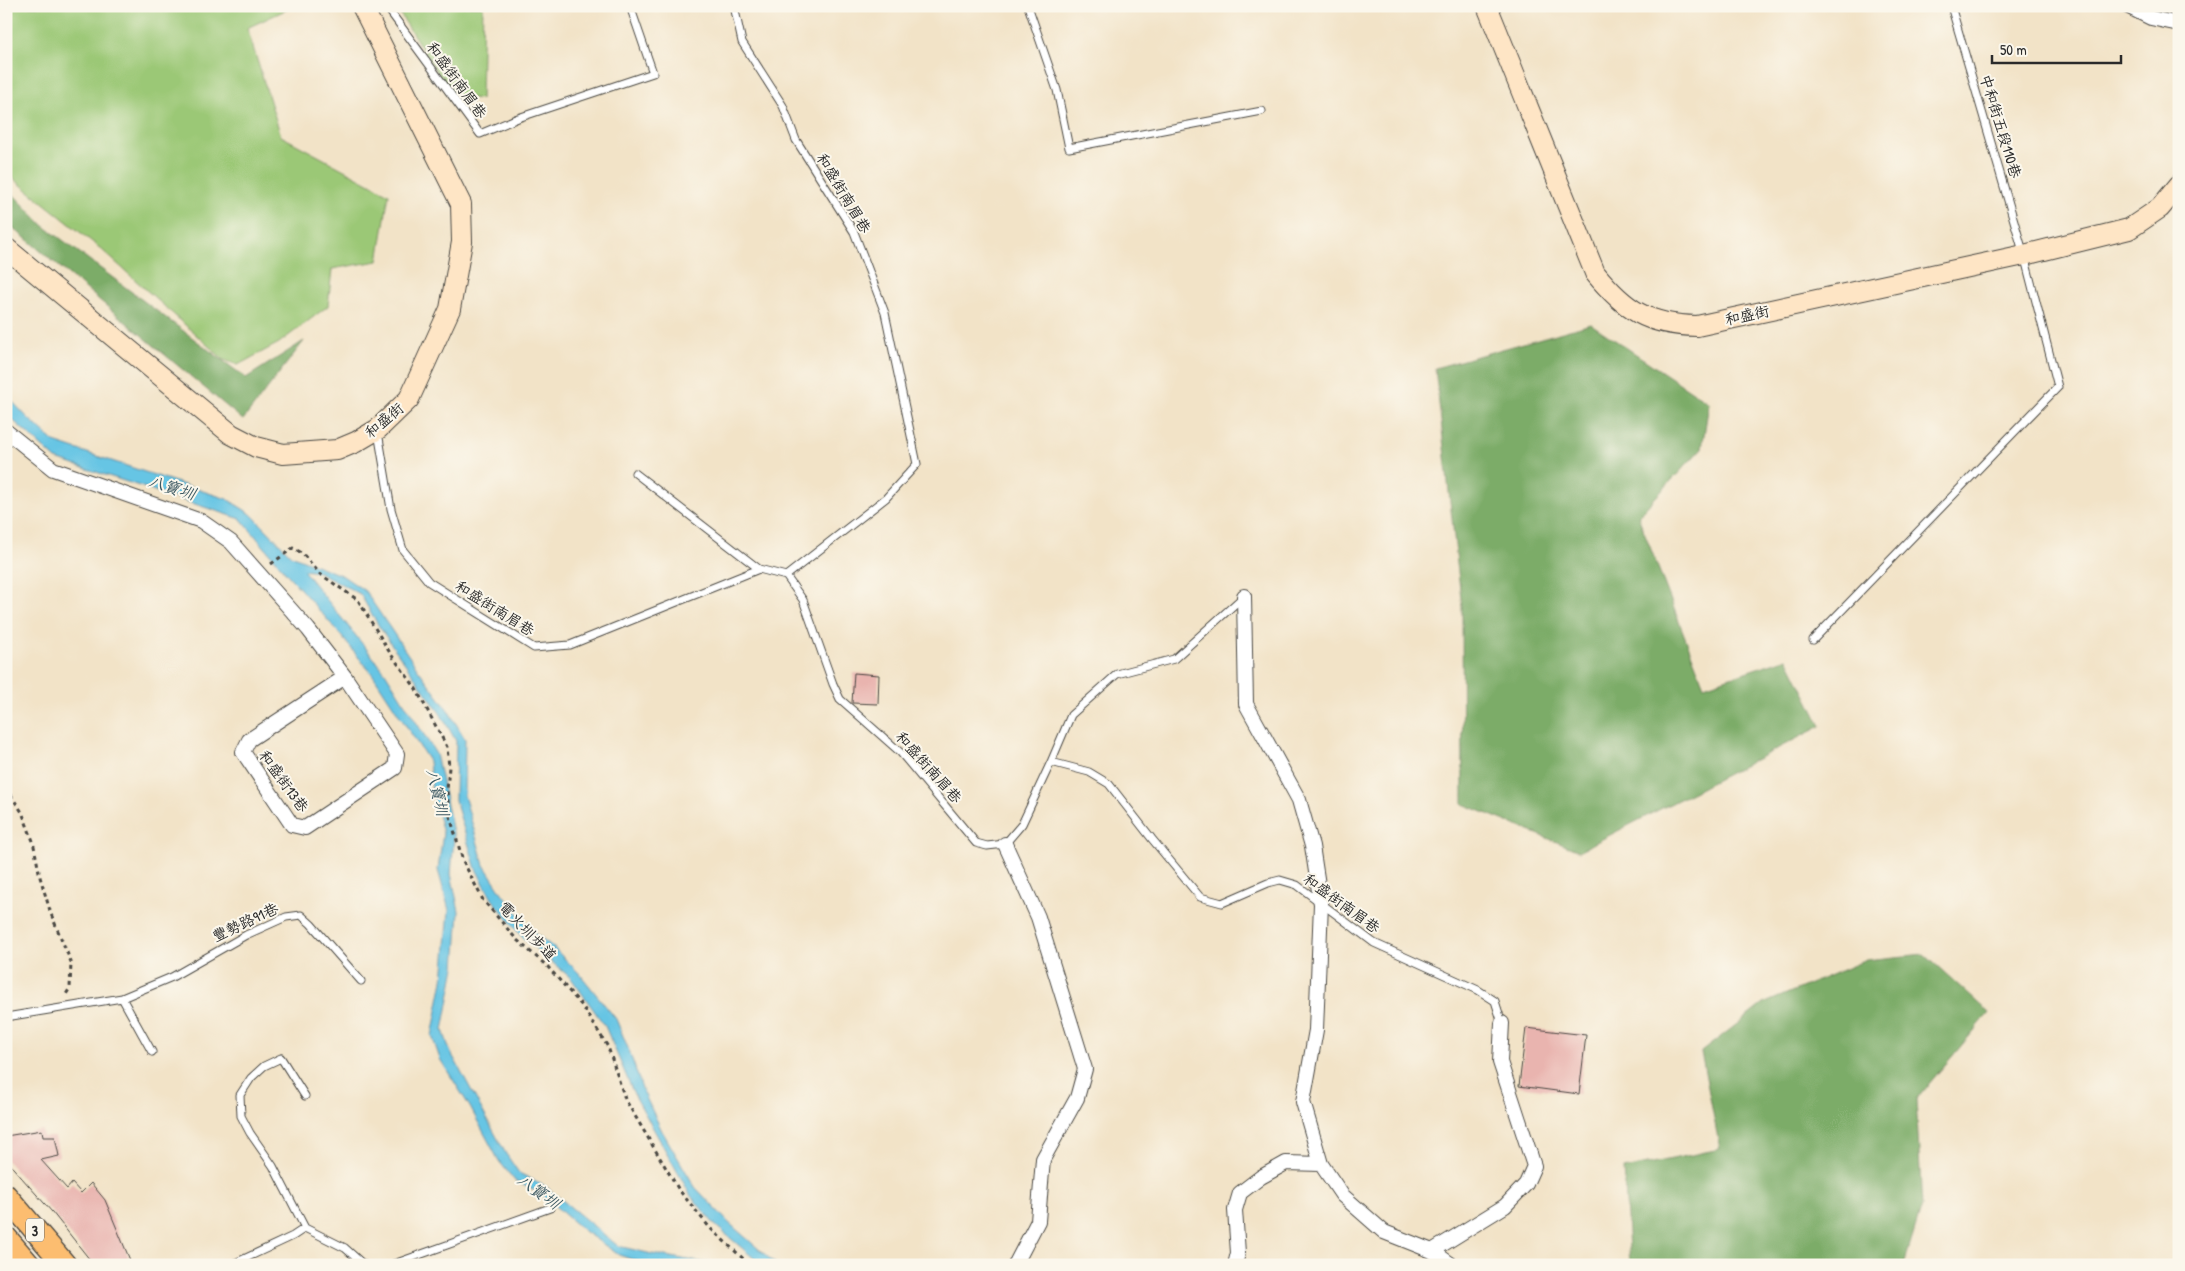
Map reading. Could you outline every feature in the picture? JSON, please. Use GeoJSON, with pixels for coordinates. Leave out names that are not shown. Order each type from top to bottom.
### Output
{"type":"FeatureCollection","features":[{"type":"Feature","properties":{"kind":"main road","name":"和盛街"},"geometry":{"type":"LineString","coordinates":[[6,248],[224,429],[256,447],[283,454],[337,450],[356,442],[378,429],[408,399],[450,309],[462,242],[462,223],[461,204],[362,6]]}},
{"type":"Feature","properties":{"kind":"main road","name":"和盛街"},"geometry":{"type":"LineString","coordinates":[[1487,6],[1595,273],[1626,307],[1652,320],[1674,326],[1697,326],[2129,229],[2160,208],[2179,185]]}},
{"type":"Feature","properties":{"kind":"main road","name":"3"},"geometry":{"type":"LineString","coordinates":[[6,1196],[64,1265]]}},
{"type":"Feature","properties":{"kind":"main road","name":"3"},"geometry":{"type":"LineString","coordinates":[[6,1238],[29,1265]]}},
{"type":"Feature","properties":{"kind":"street"},"geometry":{"type":"LineString","coordinates":[[2127,6],[2151,18],[2179,24]]}},
{"type":"Feature","properties":{"kind":"street","name":"和盛街13巷"},"geometry":{"type":"LineString","coordinates":[[6,431],[52,469],[202,521],[231,542],[301,621],[345,677],[397,754],[395,768],[305,828],[292,825],[243,752],[249,740],[345,677]]}},
{"type":"Feature","properties":{"kind":"street"},"geometry":{"type":"LineString","coordinates":[[1244,596],[1246,704],[1299,800],[1312,846],[1321,904],[1316,1030],[1303,1102],[1321,1164],[1342,1195],[1384,1232],[1432,1251],[1452,1265]]}},
{"type":"Feature","properties":{"kind":"street"},"geometry":{"type":"LineString","coordinates":[[1005,844],[1038,917],[1085,1069],[1077,1098],[1043,1159],[1038,1222],[1015,1265]]}},
{"type":"Feature","properties":{"kind":"street"},"geometry":{"type":"LineString","coordinates":[[1432,1251],[1504,1206],[1526,1184],[1534,1166],[1500,1062],[1502,1023]]}},
{"type":"Feature","properties":{"kind":"street"},"geometry":{"type":"LineString","coordinates":[[1235,1265],[1238,1253],[1235,1210],[1240,1193],[1261,1177],[1286,1163],[1321,1164]]}},
{"type":"Feature","properties":{"kind":"lane","name":"和盛街南眉巷"},"geometry":{"type":"LineString","coordinates":[[386,6],[480,134],[518,118],[653,73],[630,6]]}},
{"type":"Feature","properties":{"kind":"lane","name":"和盛街南眉巷"},"geometry":{"type":"LineString","coordinates":[[734,6],[742,42],[783,106],[796,140],[854,232],[885,313],[917,464],[886,498],[786,576],[803,600],[840,699],[902,753],[976,843],[987,846],[1005,844]]}},
{"type":"Feature","properties":{"kind":"lane"},"geometry":{"type":"LineString","coordinates":[[1028,6],[1057,90],[1069,148],[1262,111]]}},
{"type":"Feature","properties":{"kind":"lane","name":"中和街五段110巷"},"geometry":{"type":"LineString","coordinates":[[1813,640],[2058,387],[2024,254],[1950,6]]}},
{"type":"Feature","properties":{"kind":"lane","name":"和盛街南眉巷"},"geometry":{"type":"LineString","coordinates":[[378,429],[391,509],[403,550],[429,582],[534,648],[570,645],[759,569]]}},
{"type":"Feature","properties":{"kind":"lane"},"geometry":{"type":"LineString","coordinates":[[635,473],[759,569],[786,576]]}},
{"type":"Feature","properties":{"kind":"lane"},"geometry":{"type":"LineString","coordinates":[[1005,844],[1022,824],[1071,716],[1117,674],[1174,659],[1244,596]]}},
{"type":"Feature","properties":{"kind":"lane","name":"和盛街南眉巷"},"geometry":{"type":"LineString","coordinates":[[1051,762],[1088,772],[1109,784],[1200,897],[1222,903],[1268,883],[1280,880],[1297,885],[1374,943],[1478,990],[1494,1001],[1502,1023]]}},
{"type":"Feature","properties":{"kind":"lane","name":"豐勢路91巷"},"geometry":{"type":"LineString","coordinates":[[6,1016],[122,998],[172,977],[246,934],[286,917],[301,915],[361,981]]}},
{"type":"Feature","properties":{"kind":"lane"},"geometry":{"type":"LineString","coordinates":[[122,998],[152,1052]]}},
{"type":"Feature","properties":{"kind":"lane"},"geometry":{"type":"LineString","coordinates":[[304,1096],[281,1058],[264,1066],[250,1078],[240,1095],[241,1116],[250,1133],[273,1166],[305,1228],[345,1248],[364,1265]]}},
{"type":"Feature","properties":{"kind":"lane"},"geometry":{"type":"LineString","coordinates":[[391,1265],[550,1208]]}},
{"type":"Feature","properties":{"kind":"lane"},"geometry":{"type":"LineString","coordinates":[[231,1265],[293,1236],[305,1228]]}},
{"type":"Feature","properties":{"kind":"path","name":"電火圳步道"},"geometry":{"type":"LineString","coordinates":[[266,559],[271,565],[285,552],[293,548],[302,553],[320,574],[358,600],[390,653],[415,687],[447,747],[449,812],[463,860],[483,900],[517,940],[548,967],[583,1007],[608,1047],[626,1100],[679,1190],[710,1228],[750,1265]]}},
{"type":"Feature","properties":{"kind":"path"},"geometry":{"type":"LineString","coordinates":[[6,788],[22,812],[33,841],[40,877],[51,914],[71,962],[70,988],[58,1007]]}},
{"type":"Feature","properties":{"kind":"green space"},"geometry":{"type":"Polygon","coordinates":[[[12,6],[294,6],[247,28],[281,136],[389,194],[378,261],[332,269],[328,306],[279,343],[238,365],[224,360],[101,249],[15,180],[6,168],[6,14],[12,6]]]}},
{"type":"Feature","properties":{"kind":"green space"},"geometry":{"type":"Polygon","coordinates":[[[395,6],[483,6],[481,99],[452,96],[395,6]]]}},
{"type":"Feature","properties":{"kind":"green space"},"geometry":{"type":"Polygon","coordinates":[[[6,187],[44,226],[246,378],[304,341],[243,420],[6,222],[6,187]]]}},
{"type":"Feature","properties":{"kind":"green space"},"geometry":{"type":"Polygon","coordinates":[[[1591,324],[1709,403],[1702,448],[1638,516],[1704,686],[1787,658],[1821,726],[1579,851],[1463,804],[1462,607],[1435,368],[1591,324]]]}},
{"type":"Feature","properties":{"kind":"green space"},"geometry":{"type":"Polygon","coordinates":[[[1924,954],[1989,1013],[1916,1099],[1922,1206],[1904,1265],[1630,1265],[1624,1169],[1720,1149],[1701,1052],[1763,1004],[1866,960],[1924,954]]]}},
{"type":"Feature","properties":{"kind":"water","name":"八寶圳"},"geometry":{"type":"Polygon","coordinates":[[[6,395],[54,442],[227,499],[251,514],[291,555],[343,576],[365,591],[448,710],[465,739],[464,795],[484,865],[502,893],[532,931],[554,948],[579,973],[616,1019],[642,1089],[662,1131],[695,1187],[729,1223],[777,1265],[762,1265],[715,1225],[691,1196],[634,1094],[605,1026],[571,978],[522,937],[492,899],[476,869],[455,800],[456,741],[440,713],[380,628],[360,594],[319,572],[303,570],[385,672],[436,754],[454,837],[451,874],[459,911],[455,967],[443,1030],[450,1051],[506,1154],[519,1173],[545,1186],[618,1246],[652,1254],[720,1265],[649,1265],[619,1255],[584,1231],[541,1194],[515,1181],[499,1161],[470,1107],[440,1059],[432,1036],[443,980],[449,910],[438,870],[443,833],[432,792],[429,761],[373,675],[241,519],[56,459],[6,414],[6,395]]]}},
{"type":"Feature","properties":{"kind":"building"},"geometry":{"type":"Polygon","coordinates":[[[854,673],[879,675],[878,704],[852,703],[854,673]]]}},
{"type":"Feature","properties":{"kind":"building"},"geometry":{"type":"Polygon","coordinates":[[[1526,1028],[1586,1035],[1579,1094],[1519,1086],[1526,1028]]]}},
{"type":"Feature","properties":{"kind":"building"},"geometry":{"type":"Polygon","coordinates":[[[42,1130],[43,1137],[55,1137],[59,1156],[41,1160],[67,1189],[72,1183],[81,1193],[91,1183],[105,1200],[132,1265],[94,1265],[52,1212],[6,1160],[6,1136],[42,1130]]]}}]}
